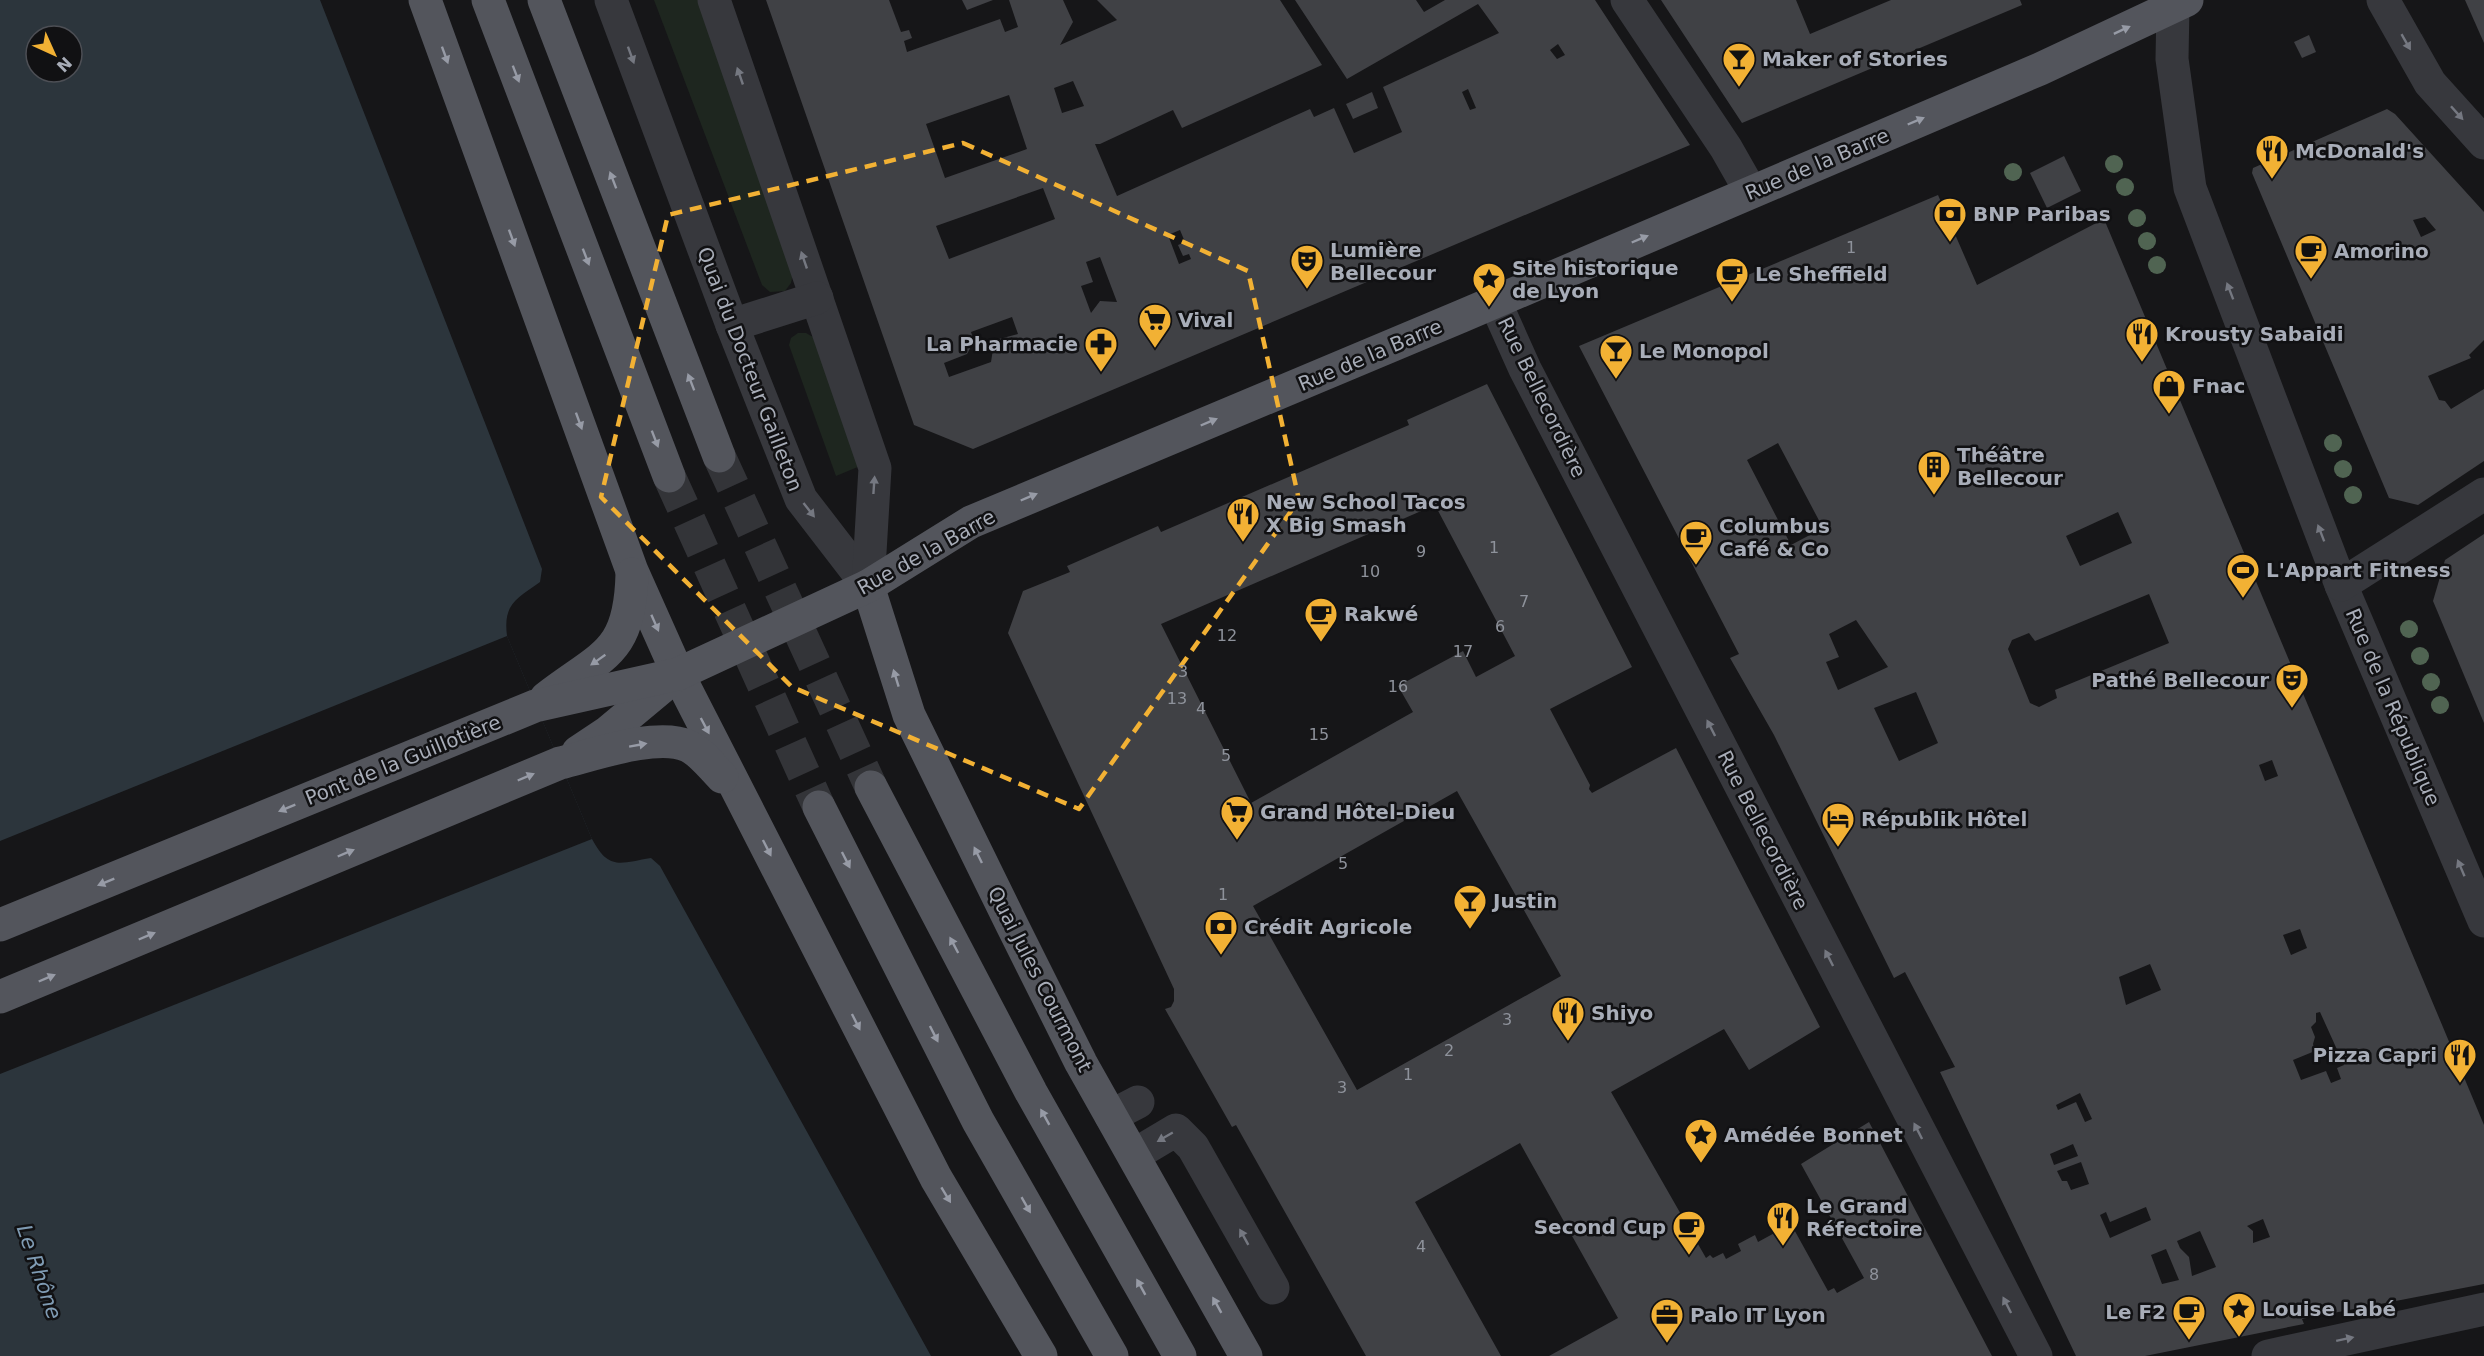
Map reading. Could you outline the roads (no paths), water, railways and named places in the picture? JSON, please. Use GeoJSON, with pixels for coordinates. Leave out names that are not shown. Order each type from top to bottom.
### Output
{"type":"FeatureCollection","features":[{"type":"Feature","properties":{"kind":"main road"},"geometry":{"type":"LineString","coordinates":[[425,0],[632,571],[678,674],[936,1178],[1041,1356]]}},
{"type":"Feature","properties":{"kind":"main road"},"geometry":{"type":"LineString","coordinates":[[488,0],[669,476]]}},
{"type":"Feature","properties":{"kind":"main road"},"geometry":{"type":"LineString","coordinates":[[544,0],[719,456]]}},
{"type":"Feature","properties":{"kind":"main road","name":"Rue de la Barre"},"geometry":{"type":"LineString","coordinates":[[678,674],[868,586],[971,522],[1495,302],[2072,54],[2177,2]]}},
{"type":"Feature","properties":{"kind":"main road"},"geometry":{"type":"LineString","coordinates":[[535,706],[606,656],[618,641],[626,625],[631,604],[632,571]]}},
{"type":"Feature","properties":{"kind":"main road","name":"Quai Jules Courmont"},"geometry":{"type":"LineString","coordinates":[[868,586],[909,714],[1022,946],[1081,1063],[1125,1109],[1134,1155],[1246,1356]]}},
{"type":"Feature","properties":{"kind":"main road"},"geometry":{"type":"LineString","coordinates":[[560,763],[608,732],[678,674]]}},
{"type":"Feature","properties":{"kind":"main road","name":"Pont de la Guillotière"},"geometry":{"type":"LineString","coordinates":[[0,926],[535,706],[678,674]]}},
{"type":"Feature","properties":{"kind":"main road"},"geometry":{"type":"LineString","coordinates":[[0,997],[560,763],[635,746],[670,742],[689,746],[705,759],[740,796]]}},
{"type":"Feature","properties":{"kind":"main road"},"geometry":{"type":"LineString","coordinates":[[871,787],[1031,1092],[1180,1356]]}},
{"type":"Feature","properties":{"kind":"main road"},"geometry":{"type":"LineString","coordinates":[[819,807],[978,1121],[1112,1356]]}},
{"type":"Feature","properties":{"kind":"street","name":"Quai du Docteur Gailleton"},"geometry":{"type":"LineString","coordinates":[[611,0],[732,325],[801,500],[868,586]]}},
{"type":"Feature","properties":{"kind":"street"},"geometry":{"type":"LineString","coordinates":[[714,0],[875,468],[868,586]]}},
{"type":"Feature","properties":{"kind":"street"},"geometry":{"type":"LineString","coordinates":[[1627,0],[1726,148],[1751,192]]}},
{"type":"Feature","properties":{"kind":"street"},"geometry":{"type":"LineString","coordinates":[[2383,0],[2430,83],[2484,143]]}},
{"type":"Feature","properties":{"kind":"street","name":"Rue de la République"},"geometry":{"type":"LineString","coordinates":[[2177,2],[2174,69],[2190,188],[2341,585],[2484,921]]}},
{"type":"Feature","properties":{"kind":"street"},"geometry":{"type":"LineString","coordinates":[[732,325],[817,298]]}},
{"type":"Feature","properties":{"kind":"street","name":"Rue Bellecordière"},"geometry":{"type":"LineString","coordinates":[[1495,302],[1519,358],[2036,1356]]}},
{"type":"Feature","properties":{"kind":"street"},"geometry":{"type":"LineString","coordinates":[[2341,585],[2484,494]]}},
{"type":"Feature","properties":{"kind":"street"},"geometry":{"type":"LineString","coordinates":[[1134,1155],[1176,1130],[1193,1147],[1273,1288]]}},
{"type":"Feature","properties":{"kind":"street"},"geometry":{"type":"LineString","coordinates":[[2268,1356],[2484,1309]]}},
{"type":"Feature","properties":{"kind":"water","name":"Le Rhône"},"geometry":{"type":"Polygon","coordinates":[[[0,0],[320,0],[542,569],[540,582],[518,598],[509,609],[506,625],[507,636],[592,839],[604,856],[610,860],[623,863],[651,858],[660,866],[931,1356],[0,1356],[0,0]]]}},
{"type":"Feature","properties":{"kind":"tunnel"},"geometry":{"type":"LineString","coordinates":[[719,456],[871,787]]}},
{"type":"Feature","properties":{"kind":"tunnel"},"geometry":{"type":"LineString","coordinates":[[669,476],[819,807]]}},
{"type":"Feature","properties":{"kind":"place","name":"Maker of Stories"},"geometry":{"type":"Point","coordinates":[1739,88]}},
{"type":"Feature","properties":{"kind":"place","name":"McDonald's"},"geometry":{"type":"Point","coordinates":[2272,180]}},
{"type":"Feature","properties":{"kind":"place","name":"BNP Paribas"},"geometry":{"type":"Point","coordinates":[1950,243]}},
{"type":"Feature","properties":{"kind":"place","name":"Amorino"},"geometry":{"type":"Point","coordinates":[2311,280]}},
{"type":"Feature","properties":{"kind":"place","name":"Lumière Bellecour"},"geometry":{"type":"Point","coordinates":[1307,290]}},
{"type":"Feature","properties":{"kind":"place","name":"Le Sheffield"},"geometry":{"type":"Point","coordinates":[1732,303]}},
{"type":"Feature","properties":{"kind":"place","name":"Site historique de Lyon"},"geometry":{"type":"Point","coordinates":[1489,308]}},
{"type":"Feature","properties":{"kind":"place","name":"Vival"},"geometry":{"type":"Point","coordinates":[1155,349]}},
{"type":"Feature","properties":{"kind":"place","name":"Krousty Sabaidi"},"geometry":{"type":"Point","coordinates":[2142,363]}},
{"type":"Feature","properties":{"kind":"place","name":"La Pharmacie"},"geometry":{"type":"Point","coordinates":[1101,373]}},
{"type":"Feature","properties":{"kind":"place","name":"Le Monopol"},"geometry":{"type":"Point","coordinates":[1616,380]}},
{"type":"Feature","properties":{"kind":"place","name":"Fnac"},"geometry":{"type":"Point","coordinates":[2169,415]}},
{"type":"Feature","properties":{"kind":"place","name":"Théâtre Bellecour"},"geometry":{"type":"Point","coordinates":[1934,496]}},
{"type":"Feature","properties":{"kind":"place","name":"New School Tacos X Big Smash"},"geometry":{"type":"Point","coordinates":[1243,543]}},
{"type":"Feature","properties":{"kind":"place","name":"Columbus Café & Co"},"geometry":{"type":"Point","coordinates":[1696,566]}},
{"type":"Feature","properties":{"kind":"place","name":"L'Appart Fitness"},"geometry":{"type":"Point","coordinates":[2243,599]}},
{"type":"Feature","properties":{"kind":"place","name":"Rakwé"},"geometry":{"type":"Point","coordinates":[1321,643]}},
{"type":"Feature","properties":{"kind":"place","name":"Pathé Bellecour"},"geometry":{"type":"Point","coordinates":[2292,709]}},
{"type":"Feature","properties":{"kind":"place","name":"Grand Hôtel-Dieu"},"geometry":{"type":"Point","coordinates":[1237,841]}},
{"type":"Feature","properties":{"kind":"place","name":"Républik Hôtel"},"geometry":{"type":"Point","coordinates":[1838,848]}},
{"type":"Feature","properties":{"kind":"place","name":"Justin"},"geometry":{"type":"Point","coordinates":[1470,930]}},
{"type":"Feature","properties":{"kind":"place","name":"Crédit Agricole"},"geometry":{"type":"Point","coordinates":[1221,956]}},
{"type":"Feature","properties":{"kind":"place","name":"Shiyo"},"geometry":{"type":"Point","coordinates":[1568,1042]}},
{"type":"Feature","properties":{"kind":"place","name":"Pizza Capri"},"geometry":{"type":"Point","coordinates":[2460,1084]}},
{"type":"Feature","properties":{"kind":"place","name":"Amédée Bonnet"},"geometry":{"type":"Point","coordinates":[1701,1164]}},
{"type":"Feature","properties":{"kind":"place","name":"Le Grand Réfectoire"},"geometry":{"type":"Point","coordinates":[1783,1247]}},
{"type":"Feature","properties":{"kind":"place","name":"Second Cup"},"geometry":{"type":"Point","coordinates":[1689,1256]}},
{"type":"Feature","properties":{"kind":"place","name":"Louise Labé"},"geometry":{"type":"Point","coordinates":[2239,1338]}},
{"type":"Feature","properties":{"kind":"place","name":"Le F2"},"geometry":{"type":"Point","coordinates":[2189,1341]}},
{"type":"Feature","properties":{"kind":"place","name":"Palo IT Lyon"},"geometry":{"type":"Point","coordinates":[1667,1344]}}]}
